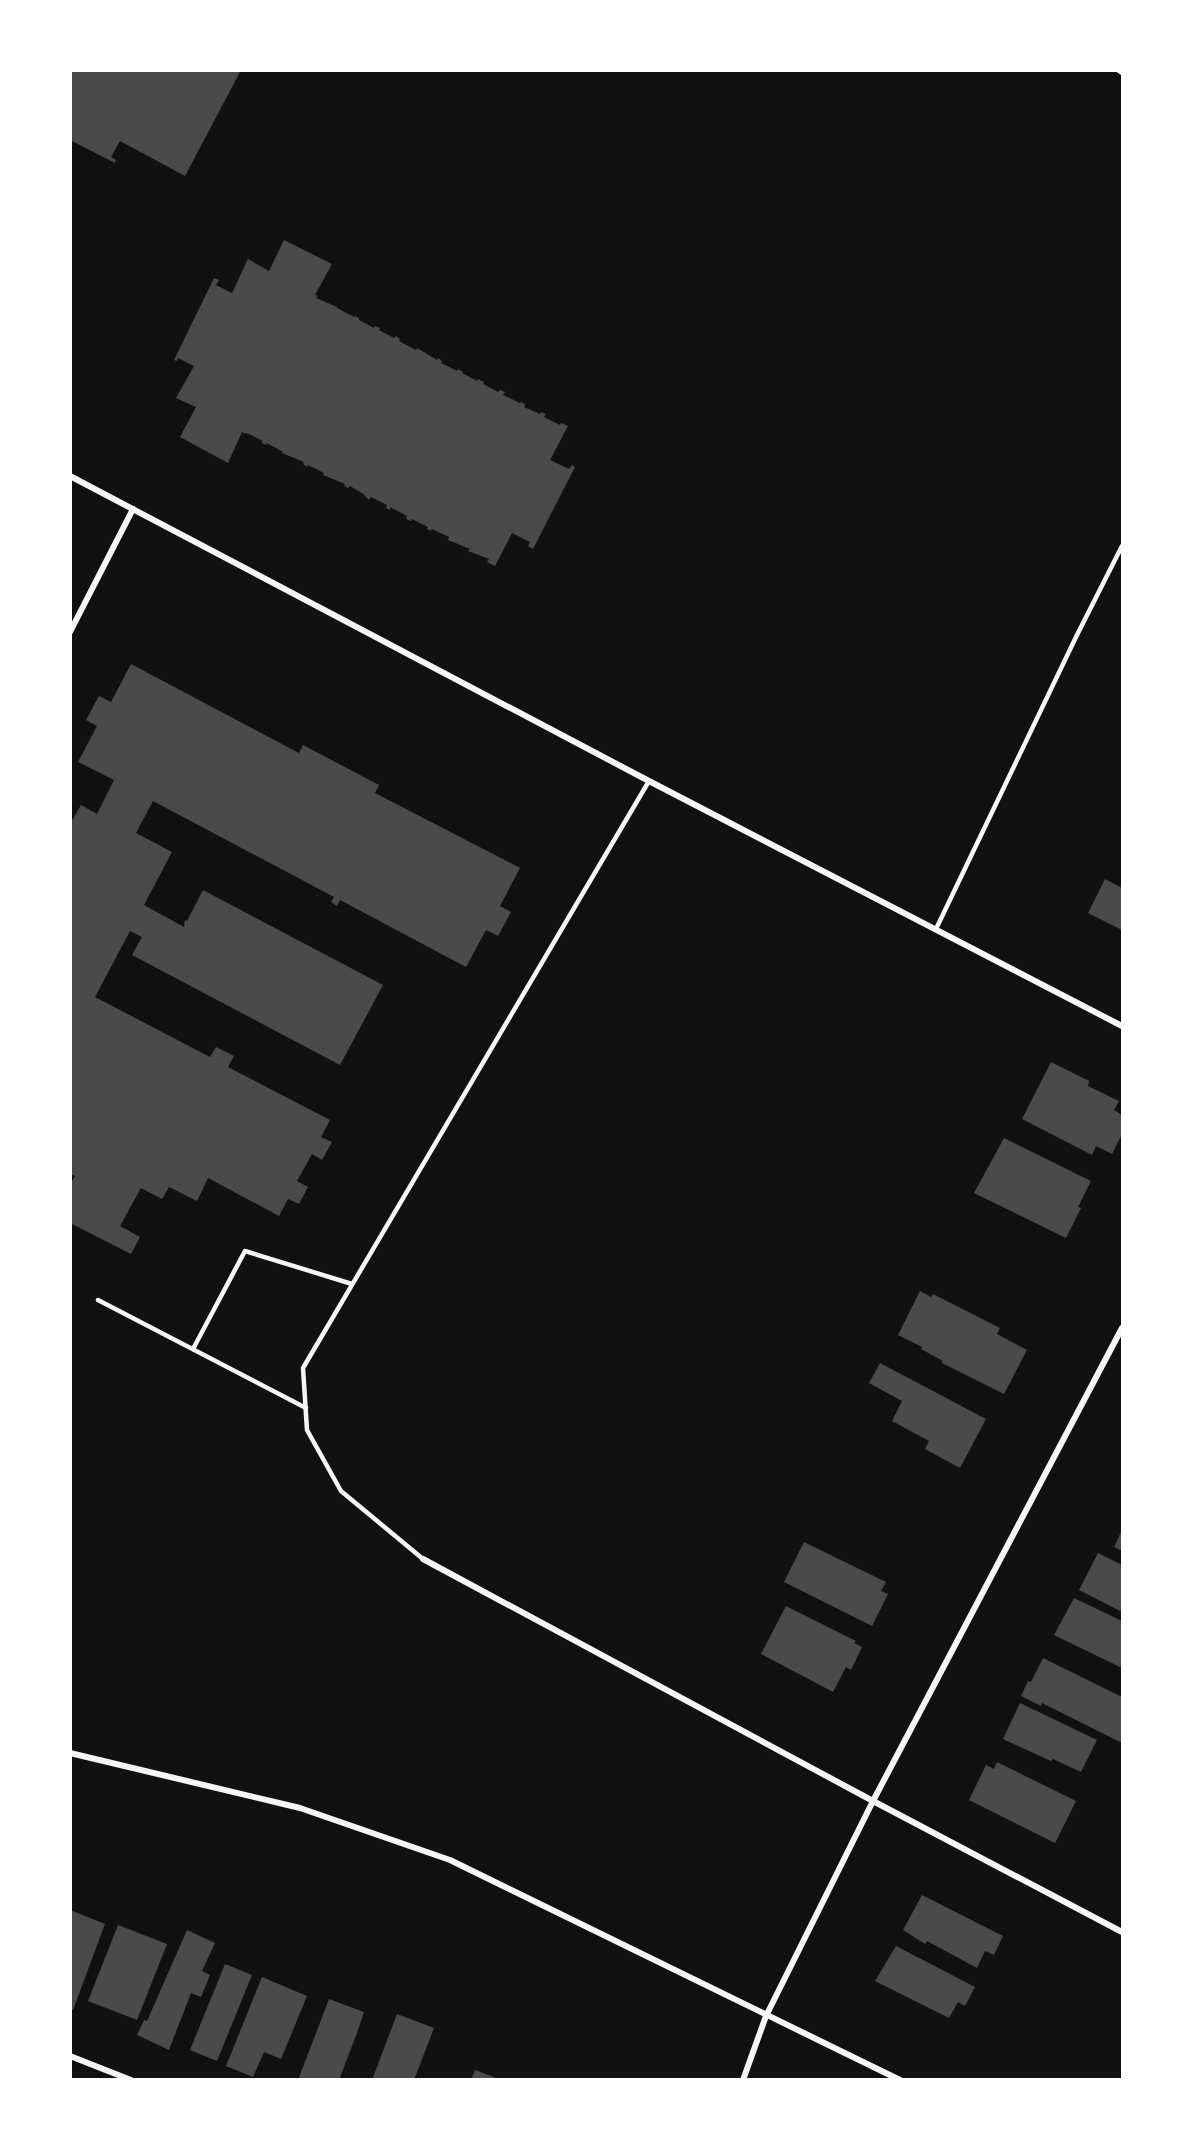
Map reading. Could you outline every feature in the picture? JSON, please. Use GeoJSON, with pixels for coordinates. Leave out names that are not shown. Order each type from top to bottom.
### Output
{"type":"FeatureCollection","features":[{"type":"Feature","properties":{"kind":"street"},"geometry":{"type":"LineString","coordinates":[[70,476],[1122,1026]]}},
{"type":"Feature","properties":{"kind":"street"},"geometry":{"type":"LineString","coordinates":[[70,632],[133,509]]}},
{"type":"Feature","properties":{"kind":"street"},"geometry":{"type":"LineString","coordinates":[[744,2079],[766,2016],[873,1802],[1122,1328]]}},
{"type":"Feature","properties":{"kind":"street"},"geometry":{"type":"LineString","coordinates":[[423,1559],[873,1802],[1122,1932]]}},
{"type":"Feature","properties":{"kind":"street"},"geometry":{"type":"LineString","coordinates":[[70,1753],[300,1808],[450,1860],[766,2016],[900,2079]]}},
{"type":"Feature","properties":{"kind":"street"},"geometry":{"type":"LineString","coordinates":[[70,2056],[131,2079]]}},
{"type":"Feature","properties":{"kind":"lane"},"geometry":{"type":"LineString","coordinates":[[936,929],[1122,546]]}},
{"type":"Feature","properties":{"kind":"lane"},"geometry":{"type":"LineString","coordinates":[[423,1559],[340,1491],[308,1430],[303,1368],[649,780]]}},
{"type":"Feature","properties":{"kind":"lane"},"geometry":{"type":"LineString","coordinates":[[193,1349],[245,1251],[352,1284]]}},
{"type":"Feature","properties":{"kind":"lane"},"geometry":{"type":"LineString","coordinates":[[98,1300],[306,1407]]}},
{"type":"Feature","properties":{"kind":"building"},"geometry":{"type":"Polygon","coordinates":[[[70,70],[241,70],[185,176],[120,141],[111,157],[116,160],[115,163],[70,140],[70,70]]]}},
{"type":"Feature","properties":{"kind":"building"},"geometry":{"type":"Polygon","coordinates":[[[284,240],[332,264],[315,295],[318,296],[316,298],[359,318],[374,328],[375,326],[380,328],[379,330],[394,338],[396,336],[400,339],[399,341],[437,360],[438,358],[442,361],[441,363],[457,371],[458,369],[477,381],[478,379],[484,382],[483,384],[498,392],[500,390],[505,392],[503,395],[525,404],[524,407],[540,414],[541,412],[546,414],[544,417],[560,425],[561,423],[568,426],[550,460],[569,469],[572,465],[575,467],[533,549],[528,546],[530,542],[512,533],[495,566],[487,562],[489,559],[448,540],[449,537],[432,529],[431,531],[412,519],[411,521],[406,519],[407,516],[390,507],[390,510],[386,508],[387,505],[371,497],[369,500],[350,486],[348,488],[344,486],[345,484],[323,475],[324,473],[308,465],[307,467],[303,464],[304,462],[282,453],[267,443],[266,445],[262,443],[263,441],[247,433],[242,432],[228,463],[180,437],[196,407],[176,398],[194,366],[178,358],[177,361],[174,360],[214,278],[219,280],[216,285],[232,293],[248,259],[269,271],[284,240]]]}},
{"type":"Feature","properties":{"kind":"building"},"geometry":{"type":"Polygon","coordinates":[[[131,664],[299,753],[303,745],[379,785],[375,793],[520,868],[500,906],[511,912],[498,936],[486,930],[466,967],[340,900],[337,906],[331,902],[334,897],[153,801],[136,833],[172,852],[144,905],[184,927],[185,920],[187,921],[203,890],[383,985],[340,1065],[132,955],[142,937],[130,931],[95,997],[210,1057],[216,1047],[234,1056],[228,1067],[330,1120],[321,1137],[332,1142],[322,1160],[312,1154],[297,1181],[308,1187],[299,1204],[288,1199],[279,1216],[208,1178],[197,1201],[169,1187],[162,1199],[141,1188],[120,1226],[140,1237],[131,1254],[70,1223],[70,1185],[75,1176],[70,1174],[70,824],[81,805],[97,814],[114,780],[78,762],[97,726],[86,720],[99,696],[111,702],[131,664]]]}},
{"type":"Feature","properties":{"kind":"building"},"geometry":{"type":"Polygon","coordinates":[[[1105,879],[1122,888],[1122,930],[1088,913],[1105,879]]]}},
{"type":"Feature","properties":{"kind":"building"},"geometry":{"type":"Polygon","coordinates":[[[1051,1062],[1089,1081],[1088,1086],[1119,1101],[1114,1110],[1122,1115],[1122,1134],[1112,1154],[1096,1146],[1092,1155],[1022,1119],[1051,1062]]]}},
{"type":"Feature","properties":{"kind":"building"},"geometry":{"type":"Polygon","coordinates":[[[1004,1138],[1091,1181],[1066,1238],[974,1193],[1004,1138]]]}},
{"type":"Feature","properties":{"kind":"building"},"geometry":{"type":"Polygon","coordinates":[[[920,1291],[931,1297],[933,1294],[1000,1328],[997,1334],[1027,1350],[1004,1394],[942,1363],[943,1361],[921,1349],[922,1347],[898,1335],[920,1291]]]}},
{"type":"Feature","properties":{"kind":"building"},"geometry":{"type":"Polygon","coordinates":[[[880,1363],[986,1419],[960,1468],[925,1449],[929,1441],[892,1421],[902,1401],[869,1383],[880,1363]]]}},
{"type":"Feature","properties":{"kind":"building"},"geometry":{"type":"Polygon","coordinates":[[[1122,1530],[1122,1551],[1114,1547],[1122,1530]]]}},
{"type":"Feature","properties":{"kind":"building"},"geometry":{"type":"Polygon","coordinates":[[[804,1542],[886,1582],[881,1591],[888,1594],[872,1626],[784,1582],[804,1542]]]}},
{"type":"Feature","properties":{"kind":"building"},"geometry":{"type":"Polygon","coordinates":[[[1098,1553],[1122,1565],[1122,1612],[1079,1590],[1098,1553]]]}},
{"type":"Feature","properties":{"kind":"building"},"geometry":{"type":"Polygon","coordinates":[[[1074,1598],[1122,1621],[1122,1668],[1054,1635],[1074,1598]]]}},
{"type":"Feature","properties":{"kind":"building"},"geometry":{"type":"Polygon","coordinates":[[[786,1606],[856,1641],[854,1643],[862,1647],[851,1670],[846,1667],[833,1692],[761,1654],[786,1606]]]}},
{"type":"Feature","properties":{"kind":"building"},"geometry":{"type":"Polygon","coordinates":[[[1043,1658],[1122,1697],[1122,1743],[1042,1703],[1041,1706],[1021,1696],[1043,1658]]]}},
{"type":"Feature","properties":{"kind":"building"},"geometry":{"type":"Polygon","coordinates":[[[1020,1703],[1097,1740],[1081,1772],[1003,1739],[1020,1703]]]}},
{"type":"Feature","properties":{"kind":"building"},"geometry":{"type":"Polygon","coordinates":[[[997,1762],[1076,1801],[1055,1843],[969,1800],[986,1765],[994,1769],[997,1762]]]}},
{"type":"Feature","properties":{"kind":"building"},"geometry":{"type":"Polygon","coordinates":[[[922,1895],[1003,1936],[994,1955],[985,1951],[977,1968],[927,1941],[925,1944],[903,1930],[922,1895]]]}},
{"type":"Feature","properties":{"kind":"building"},"geometry":{"type":"Polygon","coordinates":[[[70,1910],[105,1924],[73,2010],[70,2009],[70,1910]]]}},
{"type":"Feature","properties":{"kind":"building"},"geometry":{"type":"Polygon","coordinates":[[[118,1925],[167,1944],[137,2020],[88,2001],[118,1925]]]}},
{"type":"Feature","properties":{"kind":"building"},"geometry":{"type":"Polygon","coordinates":[[[187,1930],[215,1943],[202,1971],[210,1975],[201,1997],[191,1993],[169,2050],[137,2035],[144,2020],[147,2021],[187,1930]]]}},
{"type":"Feature","properties":{"kind":"building"},"geometry":{"type":"Polygon","coordinates":[[[896,1946],[975,1987],[965,2006],[958,2002],[949,2018],[875,1981],[896,1946]]]}},
{"type":"Feature","properties":{"kind":"building"},"geometry":{"type":"Polygon","coordinates":[[[225,1964],[252,1975],[217,2061],[190,2050],[225,1964]]]}},
{"type":"Feature","properties":{"kind":"building"},"geometry":{"type":"Polygon","coordinates":[[[262,1977],[307,1996],[281,2059],[264,2052],[253,2077],[226,2066],[262,1977]]]}},
{"type":"Feature","properties":{"kind":"building"},"geometry":{"type":"Polygon","coordinates":[[[329,1999],[364,2012],[357,2033],[339,2080],[298,2080],[329,1999]]]}},
{"type":"Feature","properties":{"kind":"building"},"geometry":{"type":"Polygon","coordinates":[[[397,2014],[434,2028],[414,2080],[372,2080],[397,2014]]]}},
{"type":"Feature","properties":{"kind":"building"},"geometry":{"type":"Polygon","coordinates":[[[475,2070],[499,2079],[499,2080],[471,2080],[475,2070]]]}}]}
